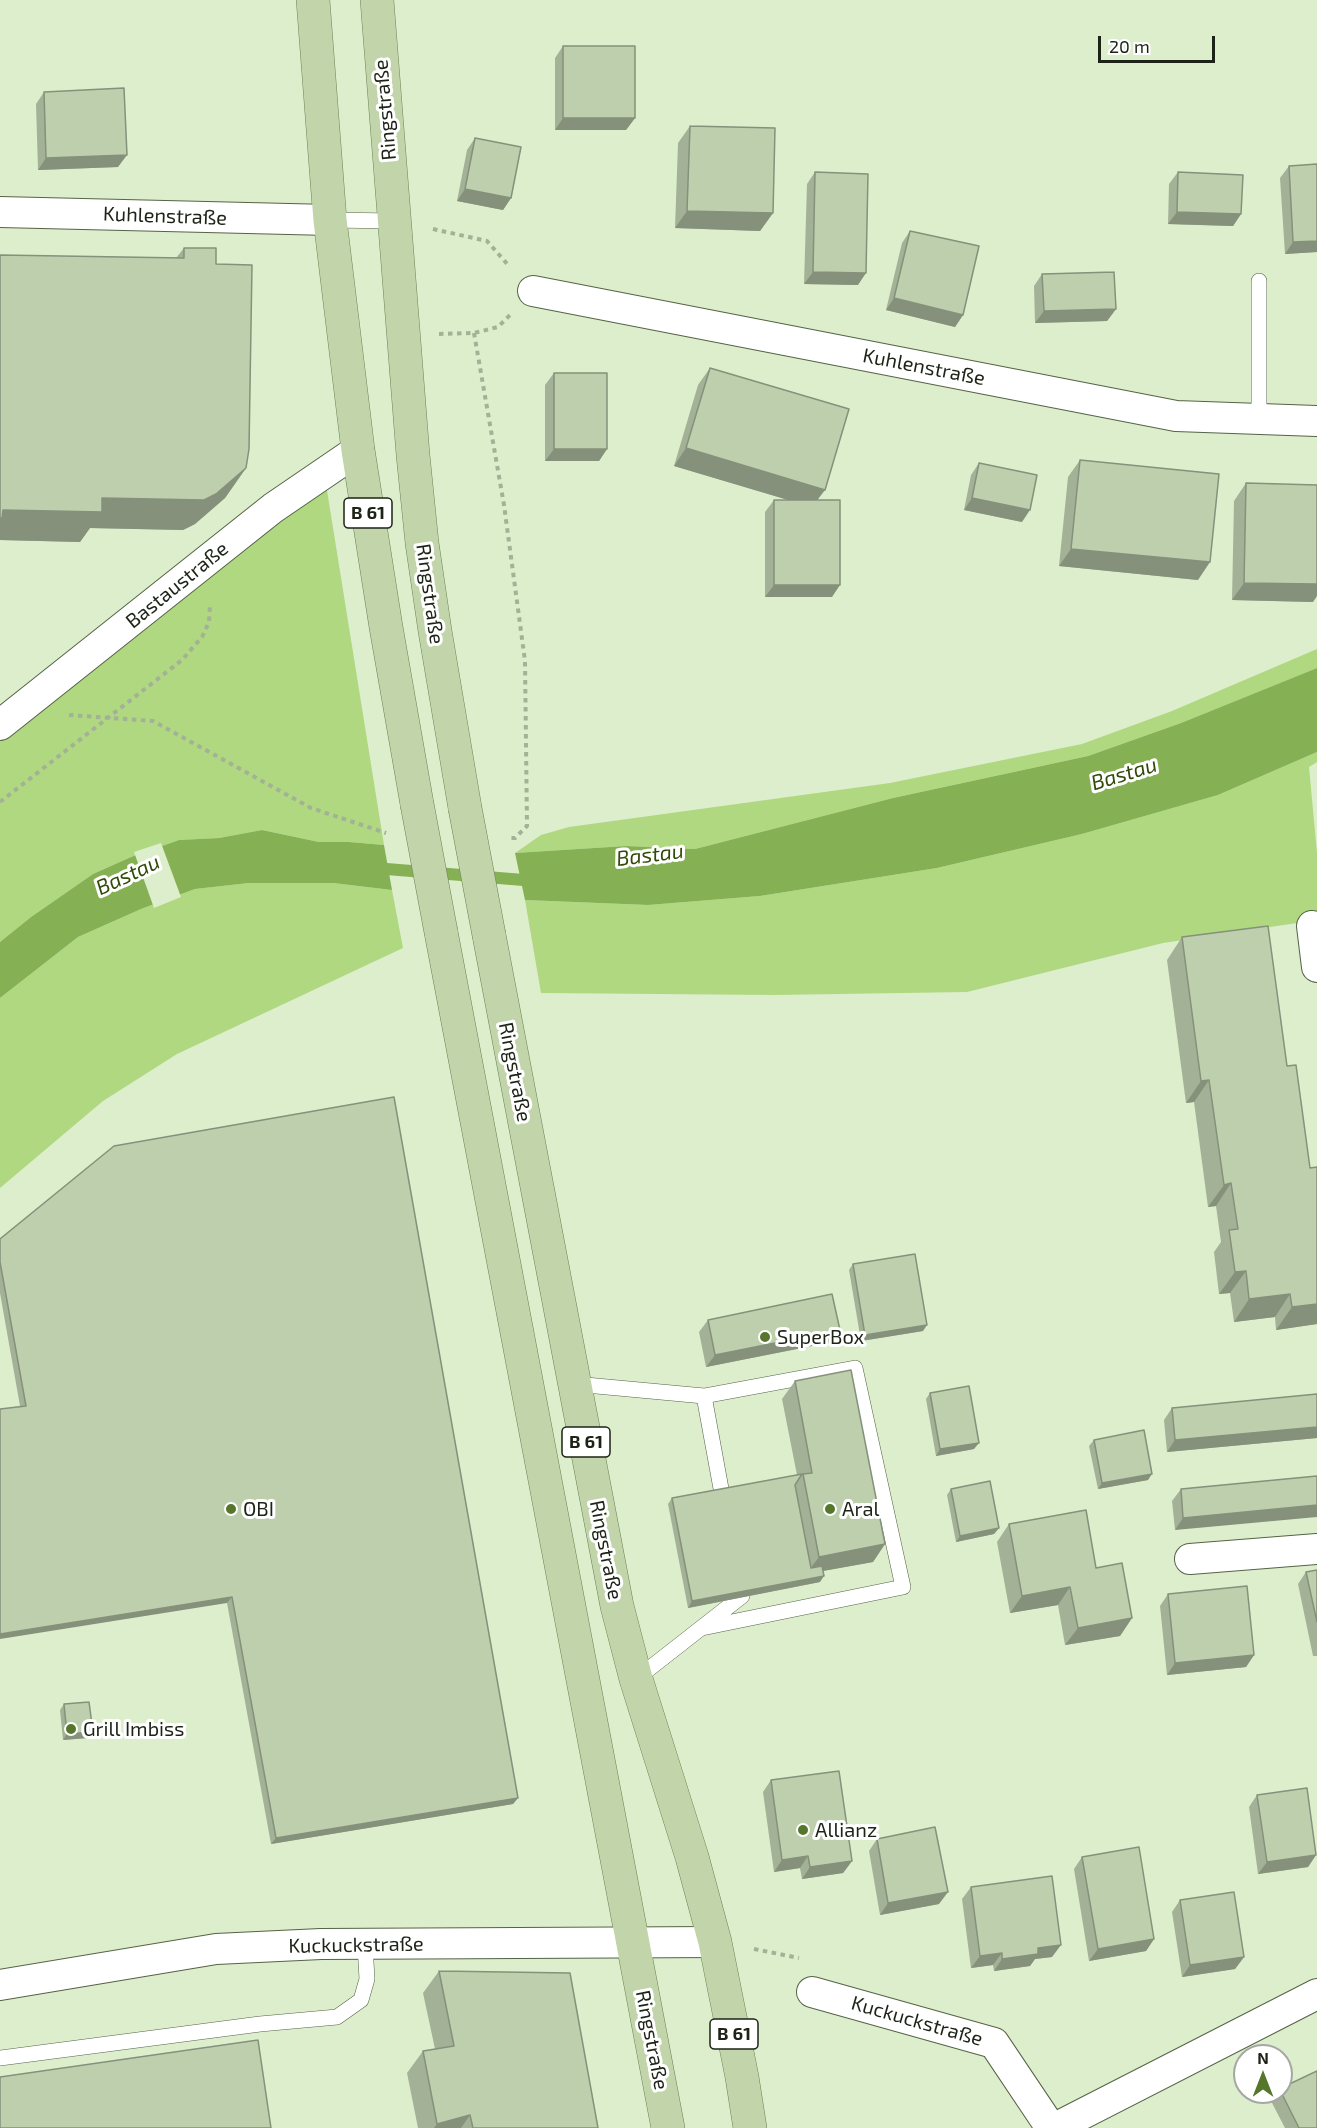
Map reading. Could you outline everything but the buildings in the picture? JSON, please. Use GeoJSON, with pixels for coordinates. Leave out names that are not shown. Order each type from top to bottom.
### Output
{"type":"FeatureCollection","features":[{"type":"Feature","properties":{"kind":"main road","name":"Ringstraße"},"geometry":{"type":"LineString","coordinates":[[313,0],[330,220],[358,450],[386,627],[441,932],[668,2128]]}},
{"type":"Feature","properties":{"kind":"main road","name":"Ringstraße"},"geometry":{"type":"LineString","coordinates":[[377,0],[422,543],[465,808],[617,1606],[636,1679],[692,1857],[715,1942],[750,2128]]}},
{"type":"Feature","properties":{"kind":"street","name":"Kuhlenstraße"},"geometry":{"type":"LineString","coordinates":[[0,212],[330,220]]}},
{"type":"Feature","properties":{"kind":"street","name":"Kuhlenstraße"},"geometry":{"type":"LineString","coordinates":[[533,291],[1176,416],[1317,421]]}},
{"type":"Feature","properties":{"kind":"street","name":"Bastaustraße"},"geometry":{"type":"LineString","coordinates":[[0,725],[273,508],[358,450]]}},
{"type":"Feature","properties":{"kind":"street"},"geometry":{"type":"LineString","coordinates":[[1312,926],[1317,967]]}},
{"type":"Feature","properties":{"kind":"street"},"geometry":{"type":"LineString","coordinates":[[1190,1559],[1317,1549]]}},
{"type":"Feature","properties":{"kind":"street","name":"Kuckuckstraße"},"geometry":{"type":"LineString","coordinates":[[0,1985],[216,1949],[321,1944],[715,1942]]}},
{"type":"Feature","properties":{"kind":"street","name":"Kuckuckstraße"},"geometry":{"type":"LineString","coordinates":[[812,1992],[994,2043],[1053,2128]]}},
{"type":"Feature","properties":{"kind":"street"},"geometry":{"type":"LineString","coordinates":[[1053,2128],[1317,1994]]}},
{"type":"Feature","properties":{"kind":"lane"},"geometry":{"type":"LineString","coordinates":[[330,220],[394,221]]}},
{"type":"Feature","properties":{"kind":"lane"},"geometry":{"type":"LineString","coordinates":[[1259,281],[1259,419]]}},
{"type":"Feature","properties":{"kind":"lane"},"geometry":{"type":"LineString","coordinates":[[575,1384],[704,1396],[855,1368],[903,1587],[702,1628]]}},
{"type":"Feature","properties":{"kind":"lane"},"geometry":{"type":"LineString","coordinates":[[704,1396],[722,1494]]}},
{"type":"Feature","properties":{"kind":"lane"},"geometry":{"type":"LineString","coordinates":[[636,1679],[742,1596]]}},
{"type":"Feature","properties":{"kind":"lane"},"geometry":{"type":"LineString","coordinates":[[0,2058],[260,2024],[337,2017],[361,2000],[367,1979],[365,1945]]}},
{"type":"Feature","properties":{"kind":"path"},"geometry":{"type":"LineString","coordinates":[[394,221],[487,241],[533,291]]}},
{"type":"Feature","properties":{"kind":"path"},"geometry":{"type":"LineString","coordinates":[[0,802],[182,660],[202,637],[209,622],[213,556]]}},
{"type":"Feature","properties":{"kind":"path"},"geometry":{"type":"LineString","coordinates":[[715,1942],[814,1961],[812,1992]]}},
{"type":"Feature","properties":{"kind":"shaded area"},"geometry":{"type":"Polygon","coordinates":[[[325,478],[384,845],[319,842],[262,830],[219,838],[179,840],[131,857],[93,874],[31,917],[0,942],[0,740],[325,478]]]}},
{"type":"Feature","properties":{"kind":"shaded area"},"geometry":{"type":"Polygon","coordinates":[[[1317,649],[1317,668],[1181,723],[1088,756],[893,798],[695,849],[626,846],[515,853],[541,835],[569,827],[890,783],[1082,744],[1172,711],[1317,649]]]}},
{"type":"Feature","properties":{"kind":"shaded area"},"geometry":{"type":"Polygon","coordinates":[[[1317,752],[1317,762],[1309,767],[1317,853],[1317,920],[1163,943],[967,992],[774,995],[541,993],[525,900],[648,905],[760,896],[937,868],[1082,834],[1218,795],[1317,752]]]}},
{"type":"Feature","properties":{"kind":"shaded area"},"geometry":{"type":"Polygon","coordinates":[[[249,883],[333,883],[392,890],[403,948],[177,1054],[103,1101],[0,1188],[0,998],[78,937],[141,909],[195,889],[249,883]]]}},
{"type":"Feature","properties":{"kind":"water"},"geometry":{"type":"Polygon","coordinates":[[[1317,668],[1317,752],[1218,795],[1082,834],[937,868],[760,896],[648,905],[525,900],[515,853],[626,846],[695,849],[893,798],[1088,756],[1181,723],[1317,668]]]}},
{"type":"Feature","properties":{"kind":"water"},"geometry":{"type":"Polygon","coordinates":[[[262,830],[319,842],[384,845],[392,890],[333,883],[249,883],[195,889],[141,909],[78,937],[0,998],[0,942],[31,917],[93,874],[131,857],[179,840],[219,838],[262,830]]]}},
{"type":"Feature","properties":{"kind":"pier"},"geometry":{"type":"Polygon","coordinates":[[[161,843],[181,897],[154,908],[134,852],[161,843]]]}},
{"type":"Feature","properties":{"kind":"waterway","name":"Bastau"},"geometry":{"type":"LineString","coordinates":[[374,868],[536,881]]}},
{"type":"Feature","properties":{"kind":"place","name":"SuperBox"},"geometry":{"type":"Point","coordinates":[765,1337]}},
{"type":"Feature","properties":{"kind":"place","name":"OBI"},"geometry":{"type":"Point","coordinates":[231,1509]}},
{"type":"Feature","properties":{"kind":"place","name":"Aral"},"geometry":{"type":"Point","coordinates":[830,1509]}},
{"type":"Feature","properties":{"kind":"place","name":"Grill Imbiss"},"geometry":{"type":"Point","coordinates":[71,1729]}},
{"type":"Feature","properties":{"kind":"place","name":"Allianz"},"geometry":{"type":"Point","coordinates":[803,1830]}}]}
